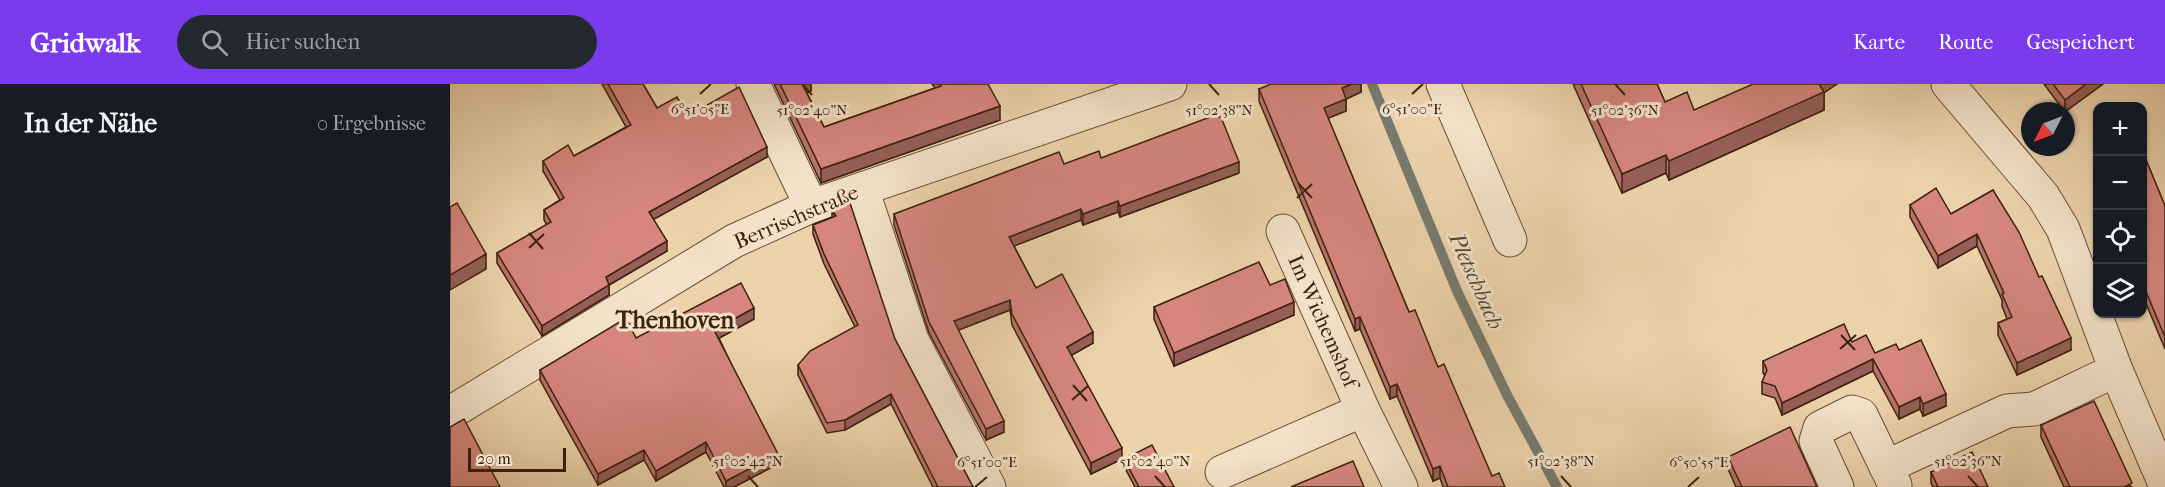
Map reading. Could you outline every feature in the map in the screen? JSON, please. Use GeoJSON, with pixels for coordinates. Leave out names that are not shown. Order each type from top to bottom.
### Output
{"type":"FeatureCollection","features":[{"type":"Feature","properties":{"kind":"street"},"geometry":{"type":"LineString","coordinates":[[753,84],[811,206]]}},
{"type":"Feature","properties":{"kind":"street","name":"Berrischstraße"},"geometry":{"type":"LineString","coordinates":[[450,413],[734,241],[811,206],[1170,84]]}},
{"type":"Feature","properties":{"kind":"street"},"geometry":{"type":"LineString","coordinates":[[1443,84],[1510,240]]}},
{"type":"Feature","properties":{"kind":"street"},"geometry":{"type":"LineString","coordinates":[[1948,84],[2043,195],[2063,229],[2116,370],[2165,484]]}},
{"type":"Feature","properties":{"kind":"street"},"geometry":{"type":"LineString","coordinates":[[862,189],[912,340],[989,487]]}},
{"type":"Feature","properties":{"kind":"street","name":"Im Wichemshof"},"geometry":{"type":"LineString","coordinates":[[1283,231],[1363,410],[1401,487]]}},
{"type":"Feature","properties":{"kind":"street"},"geometry":{"type":"LineString","coordinates":[[1837,487],[1816,441],[1820,428],[1852,411],[1861,415],[1891,477],[2007,411],[2034,409],[2116,370]]}},
{"type":"Feature","properties":{"kind":"street","name":"Im Wichemshof"},"geometry":{"type":"LineString","coordinates":[[1222,472],[1363,410]]}},
{"type":"Feature","properties":{"kind":"building"},"geometry":{"type":"Polygon","coordinates":[[[608,84],[643,84],[657,108],[677,97],[688,116],[739,87],[767,147],[649,212],[667,241],[606,277],[609,285],[542,326],[497,253],[551,222],[544,210],[564,198],[543,161],[568,145],[574,156],[631,125],[608,84]]]}},
{"type":"Feature","properties":{"kind":"building"},"geometry":{"type":"Polygon","coordinates":[[[780,84],[802,84],[824,127],[941,86],[940,84],[988,84],[1000,106],[821,169],[780,84]]]}},
{"type":"Feature","properties":{"kind":"building"},"geometry":{"type":"Polygon","coordinates":[[[1271,84],[1352,84],[1342,88],[1346,99],[1324,108],[1409,312],[1415,310],[1438,367],[1444,364],[1492,476],[1499,473],[1505,487],[1448,487],[1440,466],[1433,469],[1397,384],[1390,387],[1360,317],[1355,319],[1259,89],[1271,84]]]}},
{"type":"Feature","properties":{"kind":"building"},"geometry":{"type":"Polygon","coordinates":[[[1581,84],[1657,84],[1665,102],[1687,92],[1694,110],[1753,84],[1819,84],[1824,92],[1669,161],[1666,155],[1622,174],[1581,84]]]}},
{"type":"Feature","properties":{"kind":"building"},"geometry":{"type":"Polygon","coordinates":[[[2053,84],[2086,84],[2065,100],[2053,84]]]}},
{"type":"Feature","properties":{"kind":"building"},"geometry":{"type":"Polygon","coordinates":[[[1210,117],[1221,117],[1239,162],[1120,206],[1118,201],[1083,214],[1081,209],[1009,237],[1036,288],[1062,274],[1093,332],[1067,347],[1122,448],[1091,463],[1012,314],[1010,300],[954,321],[1004,421],[986,429],[929,322],[894,214],[1059,152],[1064,164],[1099,151],[1101,158],[1210,117]]]}},
{"type":"Feature","properties":{"kind":"building"},"geometry":{"type":"Polygon","coordinates":[[[2147,162],[2165,206],[2165,337],[2147,294],[2147,162]]]}},
{"type":"Feature","properties":{"kind":"building"},"geometry":{"type":"Polygon","coordinates":[[[1936,188],[1951,214],[1993,190],[2019,232],[2039,277],[2042,276],[2071,338],[2017,363],[1998,323],[2012,317],[2002,294],[2004,293],[1977,234],[1938,256],[1910,205],[1936,188]]]}},
{"type":"Feature","properties":{"kind":"building"},"geometry":{"type":"Polygon","coordinates":[[[457,203],[486,254],[450,275],[450,207],[457,203]]]}},
{"type":"Feature","properties":{"kind":"building"},"geometry":{"type":"Polygon","coordinates":[[[850,203],[895,339],[973,487],[938,487],[891,394],[845,420],[827,423],[798,365],[810,351],[858,325],[824,254],[813,225],[836,216],[832,210],[850,203]]]}},
{"type":"Feature","properties":{"kind":"building"},"geometry":{"type":"Polygon","coordinates":[[[1259,262],[1270,285],[1285,279],[1294,302],[1174,353],[1154,307],[1259,262]]]}},
{"type":"Feature","properties":{"kind":"building"},"geometry":{"type":"Polygon","coordinates":[[[741,283],[754,308],[714,330],[778,454],[726,481],[706,442],[656,471],[644,450],[598,474],[540,370],[626,318],[636,338],[741,283]]]}},
{"type":"Feature","properties":{"kind":"building"},"geometry":{"type":"Polygon","coordinates":[[[1844,324],[1852,342],[1866,335],[1875,353],[1896,344],[1899,350],[1921,340],[1946,394],[1923,404],[1920,397],[1899,407],[1873,359],[1782,403],[1775,386],[1762,382],[1767,370],[1763,361],[1844,324]]]}},
{"type":"Feature","properties":{"kind":"building"},"geometry":{"type":"Polygon","coordinates":[[[2094,401],[2132,483],[2124,487],[2070,487],[2041,425],[2094,401]]]}},
{"type":"Feature","properties":{"kind":"building"},"geometry":{"type":"Polygon","coordinates":[[[464,419],[500,487],[450,487],[450,427],[464,419]]]}},
{"type":"Feature","properties":{"kind":"building"},"geometry":{"type":"Polygon","coordinates":[[[1790,427],[1817,487],[1742,487],[1728,457],[1790,427]]]}},
{"type":"Feature","properties":{"kind":"building"},"geometry":{"type":"Polygon","coordinates":[[[1152,445],[1174,487],[1139,487],[1124,459],[1152,445]]]}},
{"type":"Feature","properties":{"kind":"building"},"geometry":{"type":"Polygon","coordinates":[[[1972,452],[1988,487],[1938,487],[1931,472],[1972,452]]]}},
{"type":"Feature","properties":{"kind":"building"},"geometry":{"type":"Polygon","coordinates":[[[1353,461],[1364,487],[1291,487],[1353,461]]]}},
{"type":"Feature","properties":{"kind":"waterway","name":"Pletschbach"},"geometry":{"type":"LineString","coordinates":[[1372,84],[1457,291],[1507,395],[1557,487]]}},
{"type":"Feature","properties":{"kind":"district","name":"Thenhoven"},"geometry":{"type":"Point","coordinates":[675,320]}}]}
